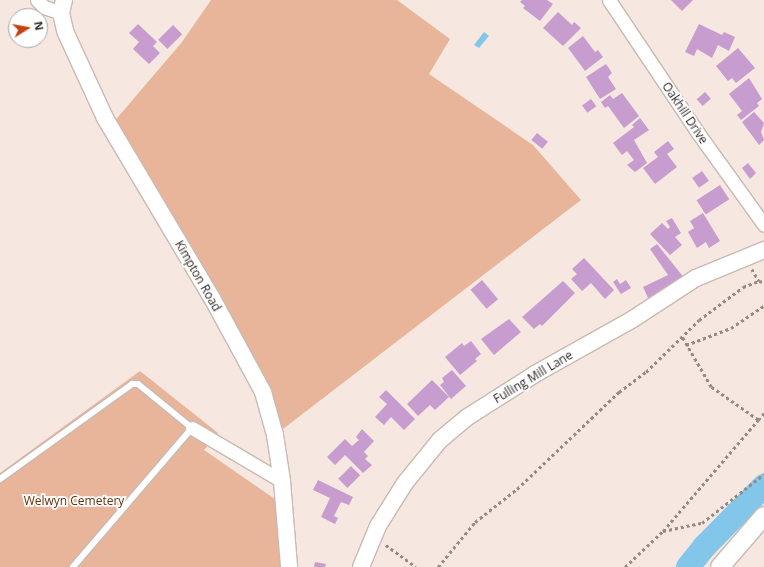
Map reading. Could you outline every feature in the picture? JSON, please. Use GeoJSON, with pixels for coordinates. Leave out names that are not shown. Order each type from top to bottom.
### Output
{"type":"FeatureCollection","features":[{"type":"Feature","properties":{"kind":"main road"},"geometry":{"type":"LineString","coordinates":[[720,567],[764,516]]}},
{"type":"Feature","properties":{"kind":"street"},"geometry":{"type":"LineString","coordinates":[[37,0],[44,7],[62,7]]}},
{"type":"Feature","properties":{"kind":"street","name":"Oakhill Drive"},"geometry":{"type":"LineString","coordinates":[[609,0],[698,133],[764,225]]}},
{"type":"Feature","properties":{"kind":"street","name":"Kimpton Road"},"geometry":{"type":"LineString","coordinates":[[62,7],[72,50],[105,118],[212,298],[263,392],[275,435],[282,481],[289,567]]}},
{"type":"Feature","properties":{"kind":"street","name":"Fulling Mill Lane"},"geometry":{"type":"LineString","coordinates":[[361,567],[374,536],[405,483],[440,440],[466,418],[535,374],[633,318],[696,278],[764,250]]}},
{"type":"Feature","properties":{"kind":"street"},"geometry":{"type":"LineString","coordinates":[[192,428],[282,481]]}},
{"type":"Feature","properties":{"kind":"lane"},"geometry":{"type":"LineString","coordinates":[[0,479],[132,384],[138,384],[192,428],[73,567]]}},
{"type":"Feature","properties":{"kind":"path"},"geometry":{"type":"LineString","coordinates":[[438,567],[475,522],[517,489],[699,320],[743,287],[759,281],[764,282]]}},
{"type":"Feature","properties":{"kind":"path"},"geometry":{"type":"LineString","coordinates":[[686,345],[731,328],[764,306]]}},
{"type":"Feature","properties":{"kind":"path"},"geometry":{"type":"LineString","coordinates":[[682,337],[710,387],[758,420]]}},
{"type":"Feature","properties":{"kind":"path"},"geometry":{"type":"LineString","coordinates":[[625,567],[663,531],[764,413]]}},
{"type":"Feature","properties":{"kind":"path"},"geometry":{"type":"LineString","coordinates":[[663,531],[702,523],[764,474]]}},
{"type":"Feature","properties":{"kind":"path"},"geometry":{"type":"LineString","coordinates":[[374,536],[416,567]]}},
{"type":"Feature","properties":{"kind":"green space"},"geometry":{"type":"Polygon","coordinates":[[[211,0],[397,0],[450,39],[429,74],[533,145],[581,200],[283,429],[269,394],[112,124],[182,42],[211,0]]]}},
{"type":"Feature","properties":{"kind":"green space","name":"Welwyn Cemetery"},"geometry":{"type":"Polygon","coordinates":[[[140,371],[218,433],[204,450],[275,499],[280,515],[282,567],[0,567],[0,473],[140,371]]]}},
{"type":"Feature","properties":{"kind":"water"},"geometry":{"type":"Polygon","coordinates":[[[484,32],[489,36],[479,48],[474,45],[484,32]]]}},
{"type":"Feature","properties":{"kind":"building"},"geometry":{"type":"Polygon","coordinates":[[[522,0],[547,0],[553,4],[540,21],[523,8],[525,6],[520,2],[522,0]]]}},
{"type":"Feature","properties":{"kind":"building"},"geometry":{"type":"Polygon","coordinates":[[[671,0],[693,0],[682,11],[671,0]]]}},
{"type":"Feature","properties":{"kind":"building"},"geometry":{"type":"Polygon","coordinates":[[[558,12],[572,25],[574,22],[581,28],[563,46],[543,28],[558,12]]]}},
{"type":"Feature","properties":{"kind":"building"},"geometry":{"type":"Polygon","coordinates":[[[138,24],[157,42],[153,46],[160,53],[149,64],[133,49],[139,42],[129,33],[138,24]]]}},
{"type":"Feature","properties":{"kind":"building"},"geometry":{"type":"Polygon","coordinates":[[[699,24],[722,35],[724,32],[735,37],[729,51],[718,45],[712,58],[697,49],[694,56],[685,52],[699,24]]]}},
{"type":"Feature","properties":{"kind":"building"},"geometry":{"type":"Polygon","coordinates":[[[173,25],[182,34],[167,49],[158,40],[173,25]]]}},
{"type":"Feature","properties":{"kind":"building"},"geometry":{"type":"Polygon","coordinates":[[[583,36],[595,52],[598,50],[603,57],[585,71],[568,48],[583,36]]]}},
{"type":"Feature","properties":{"kind":"building"},"geometry":{"type":"Polygon","coordinates":[[[738,48],[755,68],[736,83],[732,78],[728,81],[716,66],[738,48]]]}},
{"type":"Feature","properties":{"kind":"building"},"geometry":{"type":"Polygon","coordinates":[[[606,64],[612,73],[608,77],[616,89],[600,99],[586,77],[606,64]]]}},
{"type":"Feature","properties":{"kind":"building"},"geometry":{"type":"Polygon","coordinates":[[[749,78],[762,99],[757,103],[759,106],[741,120],[737,115],[742,111],[729,94],[749,78]]]}},
{"type":"Feature","properties":{"kind":"building"},"geometry":{"type":"Polygon","coordinates":[[[705,92],[711,99],[703,106],[697,99],[705,92]]]}},
{"type":"Feature","properties":{"kind":"building"},"geometry":{"type":"Polygon","coordinates":[[[622,93],[639,116],[624,128],[608,106],[605,108],[601,102],[610,95],[613,99],[622,93]]]}},
{"type":"Feature","properties":{"kind":"building"},"geometry":{"type":"Polygon","coordinates":[[[591,99],[596,106],[587,113],[582,105],[591,99]]]}},
{"type":"Feature","properties":{"kind":"building"},"geometry":{"type":"Polygon","coordinates":[[[754,112],[764,123],[761,132],[764,140],[759,145],[742,122],[754,112]]]}},
{"type":"Feature","properties":{"kind":"building"},"geometry":{"type":"Polygon","coordinates":[[[640,118],[649,130],[634,140],[647,163],[635,172],[627,165],[634,160],[627,151],[622,155],[613,143],[634,127],[632,125],[640,118]]]}},
{"type":"Feature","properties":{"kind":"building"},"geometry":{"type":"Polygon","coordinates":[[[537,133],[548,142],[542,149],[531,140],[537,133]]]}},
{"type":"Feature","properties":{"kind":"building"},"geometry":{"type":"Polygon","coordinates":[[[668,141],[674,149],[667,154],[677,167],[655,184],[643,168],[658,157],[654,152],[668,141]]]}},
{"type":"Feature","properties":{"kind":"building"},"geometry":{"type":"Polygon","coordinates":[[[748,163],[756,173],[750,179],[742,168],[748,163]]]}},
{"type":"Feature","properties":{"kind":"building"},"geometry":{"type":"Polygon","coordinates":[[[702,171],[709,181],[699,188],[692,178],[702,171]]]}},
{"type":"Feature","properties":{"kind":"building"},"geometry":{"type":"Polygon","coordinates":[[[720,185],[729,199],[706,215],[697,200],[720,185]]]}},
{"type":"Feature","properties":{"kind":"building"},"geometry":{"type":"Polygon","coordinates":[[[703,213],[720,241],[709,248],[706,242],[697,248],[688,232],[694,228],[690,221],[703,213]]]}},
{"type":"Feature","properties":{"kind":"building"},"geometry":{"type":"Polygon","coordinates":[[[672,218],[681,233],[675,237],[682,245],[670,255],[650,234],[662,223],[668,229],[670,227],[666,221],[672,218]]]}},
{"type":"Feature","properties":{"kind":"building"},"geometry":{"type":"Polygon","coordinates":[[[657,244],[685,279],[648,298],[643,287],[668,275],[650,249],[657,244]]]}},
{"type":"Feature","properties":{"kind":"building"},"geometry":{"type":"Polygon","coordinates":[[[584,258],[614,290],[605,299],[591,283],[582,291],[571,279],[577,274],[572,269],[584,258]]]}},
{"type":"Feature","properties":{"kind":"building"},"geometry":{"type":"Polygon","coordinates":[[[617,279],[620,284],[626,280],[631,288],[621,294],[613,282],[617,279]]]}},
{"type":"Feature","properties":{"kind":"building"},"geometry":{"type":"Polygon","coordinates":[[[482,280],[498,299],[487,309],[471,290],[482,280]]]}},
{"type":"Feature","properties":{"kind":"building"},"geometry":{"type":"Polygon","coordinates":[[[563,281],[575,293],[542,326],[540,324],[534,329],[522,317],[563,281]]]}},
{"type":"Feature","properties":{"kind":"building"},"geometry":{"type":"Polygon","coordinates":[[[509,319],[521,332],[494,355],[481,339],[509,319]]]}},
{"type":"Feature","properties":{"kind":"building"},"geometry":{"type":"Polygon","coordinates":[[[471,341],[481,354],[475,359],[477,361],[460,375],[445,357],[462,343],[464,346],[471,341]]]}},
{"type":"Feature","properties":{"kind":"building"},"geometry":{"type":"Polygon","coordinates":[[[452,370],[466,386],[451,399],[440,385],[444,382],[442,378],[452,370]]]}},
{"type":"Feature","properties":{"kind":"building"},"geometry":{"type":"Polygon","coordinates":[[[432,380],[449,397],[435,410],[430,405],[418,416],[407,404],[432,380]]]}},
{"type":"Feature","properties":{"kind":"building"},"geometry":{"type":"Polygon","coordinates":[[[386,390],[415,419],[404,430],[391,417],[384,425],[375,417],[387,404],[379,397],[386,390]]]}},
{"type":"Feature","properties":{"kind":"building"},"geometry":{"type":"Polygon","coordinates":[[[362,429],[374,441],[364,452],[368,456],[365,459],[372,465],[363,473],[345,455],[335,465],[327,457],[345,439],[352,446],[359,440],[356,437],[362,429]]]}},
{"type":"Feature","properties":{"kind":"building"},"geometry":{"type":"Polygon","coordinates":[[[351,466],[360,475],[347,488],[338,479],[351,466]]]}},
{"type":"Feature","properties":{"kind":"building"},"geometry":{"type":"Polygon","coordinates":[[[318,480],[353,497],[349,505],[341,502],[334,516],[338,518],[335,524],[321,517],[330,498],[313,490],[318,480]]]}},
{"type":"Feature","properties":{"kind":"building"},"geometry":{"type":"Polygon","coordinates":[[[315,562],[326,564],[325,567],[314,567],[315,562]]]}},
{"type":"Feature","properties":{"kind":"waterway"},"geometry":{"type":"LineString","coordinates":[[688,567],[704,547],[764,486]]}}]}
